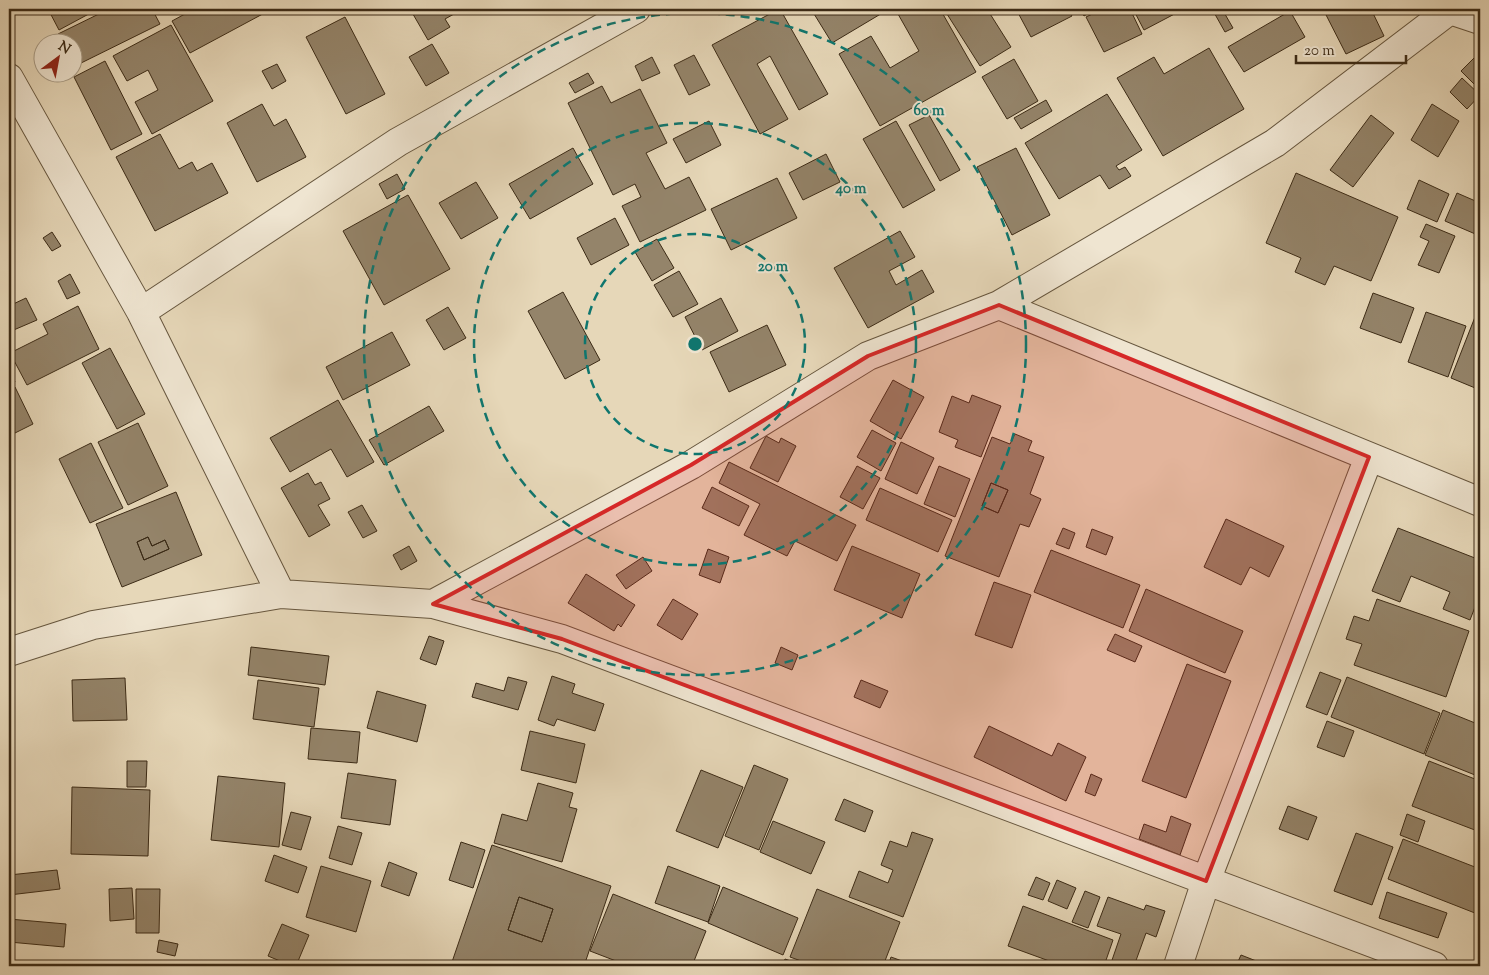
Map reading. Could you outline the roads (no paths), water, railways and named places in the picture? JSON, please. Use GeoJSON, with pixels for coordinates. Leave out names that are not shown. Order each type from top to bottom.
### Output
{"type":"FeatureCollection","features":[{"type":"Feature","properties":{"kind":"street"},"geometry":{"type":"LineString","coordinates":[[141,312],[398,142],[636,9]]}},
{"type":"Feature","properties":{"kind":"street"},"geometry":{"type":"LineString","coordinates":[[433,604],[691,465],[868,356],[999,305],[1275,143],[1451,10],[1480,20]]}},
{"type":"Feature","properties":{"kind":"street"},"geometry":{"type":"LineString","coordinates":[[9,78],[141,312],[281,594]]}},
{"type":"Feature","properties":{"kind":"street"},"geometry":{"type":"LineString","coordinates":[[999,305],[1480,502]]}},
{"type":"Feature","properties":{"kind":"street"},"geometry":{"type":"LineString","coordinates":[[1178,966],[1206,881],[1369,457]]}},
{"type":"Feature","properties":{"kind":"street"},"geometry":{"type":"LineString","coordinates":[[9,652],[93,624],[281,594],[433,604],[562,639],[1434,966]]}}]}
